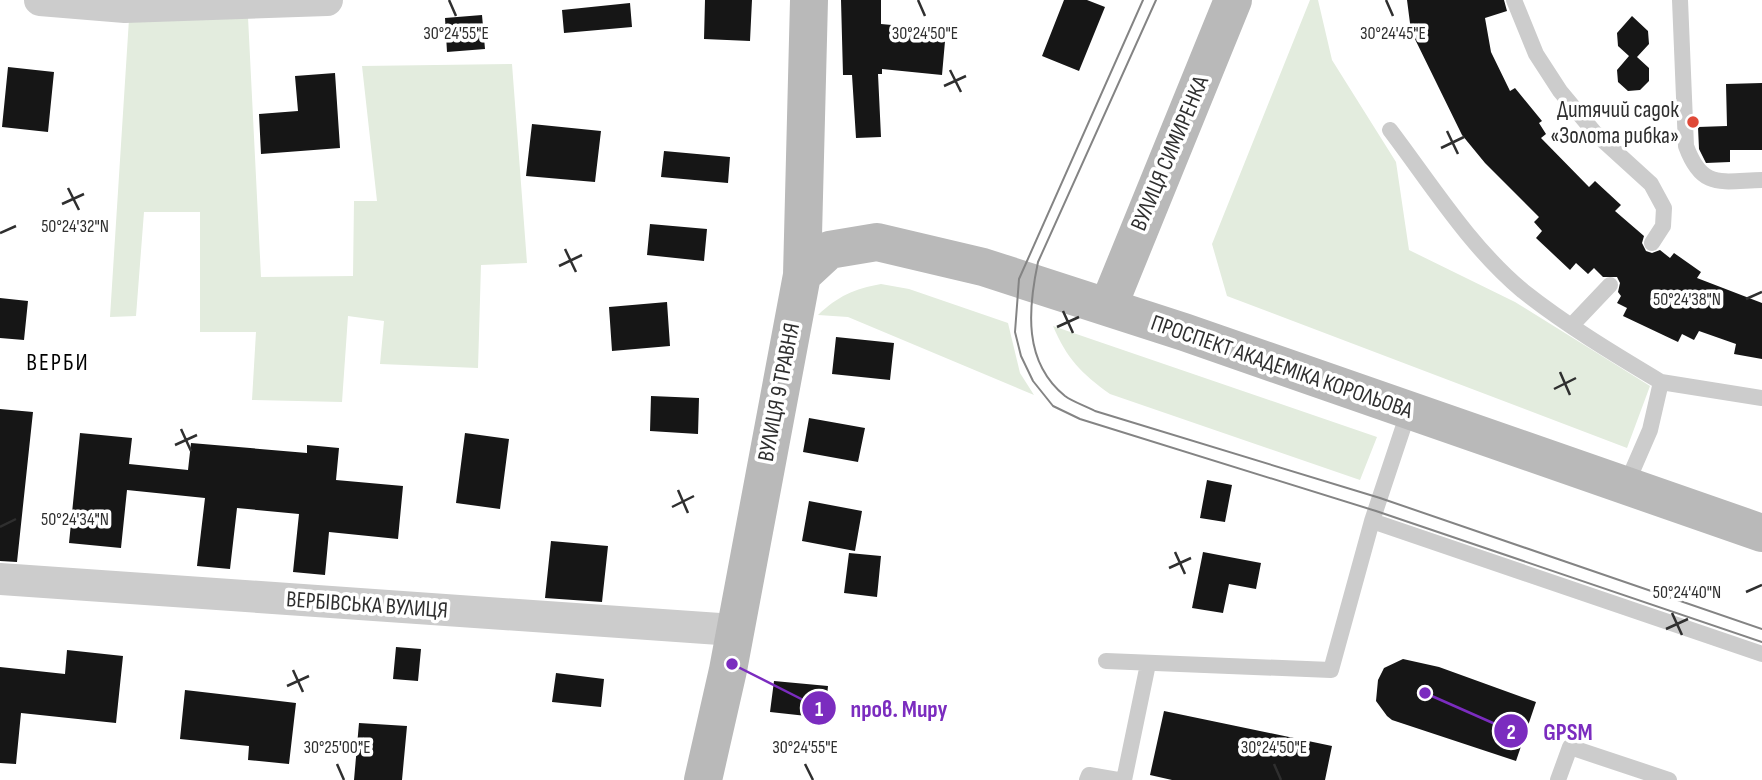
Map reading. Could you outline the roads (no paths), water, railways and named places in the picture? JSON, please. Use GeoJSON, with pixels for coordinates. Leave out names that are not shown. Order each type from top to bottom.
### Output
{"type":"FeatureCollection","features":[{"type":"Feature","properties":{"kind":"main road","name":"ВУЛИЦЯ 9 ТРАВНЯ"},"geometry":{"type":"LineString","coordinates":[[703,780],[802,275],[809,0]]}},
{"type":"Feature","properties":{"kind":"main road","name":"ВУЛИЦЯ СИМИРЕНКА"},"geometry":{"type":"LineString","coordinates":[[1108,307],[1125,258],[1233,0]]}},
{"type":"Feature","properties":{"kind":"main road","name":"ПРОСПЕКТ АКАДЕМІКА КОРОЛЬОВА"},"geometry":{"type":"LineString","coordinates":[[802,275],[828,250],[877,242],[983,267],[1627,484],[1762,533]]}},
{"type":"Feature","properties":{"kind":"street"},"geometry":{"type":"LineString","coordinates":[[40,0],[125,7],[327,0]]}},
{"type":"Feature","properties":{"kind":"street","name":"ВЕРБІВСЬКА ВУЛИЦЯ"},"geometry":{"type":"LineString","coordinates":[[0,579],[734,630]]}},
{"type":"Feature","properties":{"kind":"lane"},"geometry":{"type":"LineString","coordinates":[[1514,0],[1536,54],[1560,91],[1595,133],[1651,184],[1664,208],[1663,226],[1652,243]]}},
{"type":"Feature","properties":{"kind":"lane"},"geometry":{"type":"LineString","coordinates":[[1680,0],[1686,146],[1694,169],[1714,181],[1762,180]]}},
{"type":"Feature","properties":{"kind":"lane"},"geometry":{"type":"LineString","coordinates":[[1390,130],[1474,239],[1522,290],[1661,382],[1762,398]]}},
{"type":"Feature","properties":{"kind":"lane"},"geometry":{"type":"LineString","coordinates":[[1572,325],[1610,285]]}},
{"type":"Feature","properties":{"kind":"lane"},"geometry":{"type":"LineString","coordinates":[[1627,484],[1650,430],[1661,382]]}},
{"type":"Feature","properties":{"kind":"lane"},"geometry":{"type":"LineString","coordinates":[[1107,661],[1331,670],[1372,521],[1409,410]]}},
{"type":"Feature","properties":{"kind":"lane"},"geometry":{"type":"LineString","coordinates":[[1372,521],[1762,654]]}},
{"type":"Feature","properties":{"kind":"lane"},"geometry":{"type":"LineString","coordinates":[[1124,780],[1148,664]]}},
{"type":"Feature","properties":{"kind":"lane"},"geometry":{"type":"LineString","coordinates":[[1558,780],[1570,747],[1669,780]]}},
{"type":"Feature","properties":{"kind":"lane"},"geometry":{"type":"LineString","coordinates":[[1087,780],[1088,775],[1118,780]]}},
{"type":"Feature","properties":{"kind":"tram line"},"geometry":{"type":"LineString","coordinates":[[1143,0],[1019,279],[1015,332],[1021,356],[1033,381],[1053,406],[1080,419],[1376,511],[1762,642]]}},
{"type":"Feature","properties":{"kind":"tram line"},"geometry":{"type":"LineString","coordinates":[[1156,0],[1038,262],[1032,298],[1032,334],[1035,351],[1051,382],[1068,398],[1095,411],[1380,498],[1762,629]]}},
{"type":"Feature","properties":{"kind":"place","name":"Дитячий садок «Золота рибка»"},"geometry":{"type":"Point","coordinates":[1693,122]}},
{"type":"Feature","properties":{"kind":"place","name":"пров. Миру"},"geometry":{"type":"Point","coordinates":[732,664]}},
{"type":"Feature","properties":{"kind":"place","name":"GPSM"},"geometry":{"type":"Point","coordinates":[1425,693]}},
{"type":"Feature","properties":{"kind":"district","name":"ВЕРБИ"},"geometry":{"type":"Point","coordinates":[58,362]}}]}
